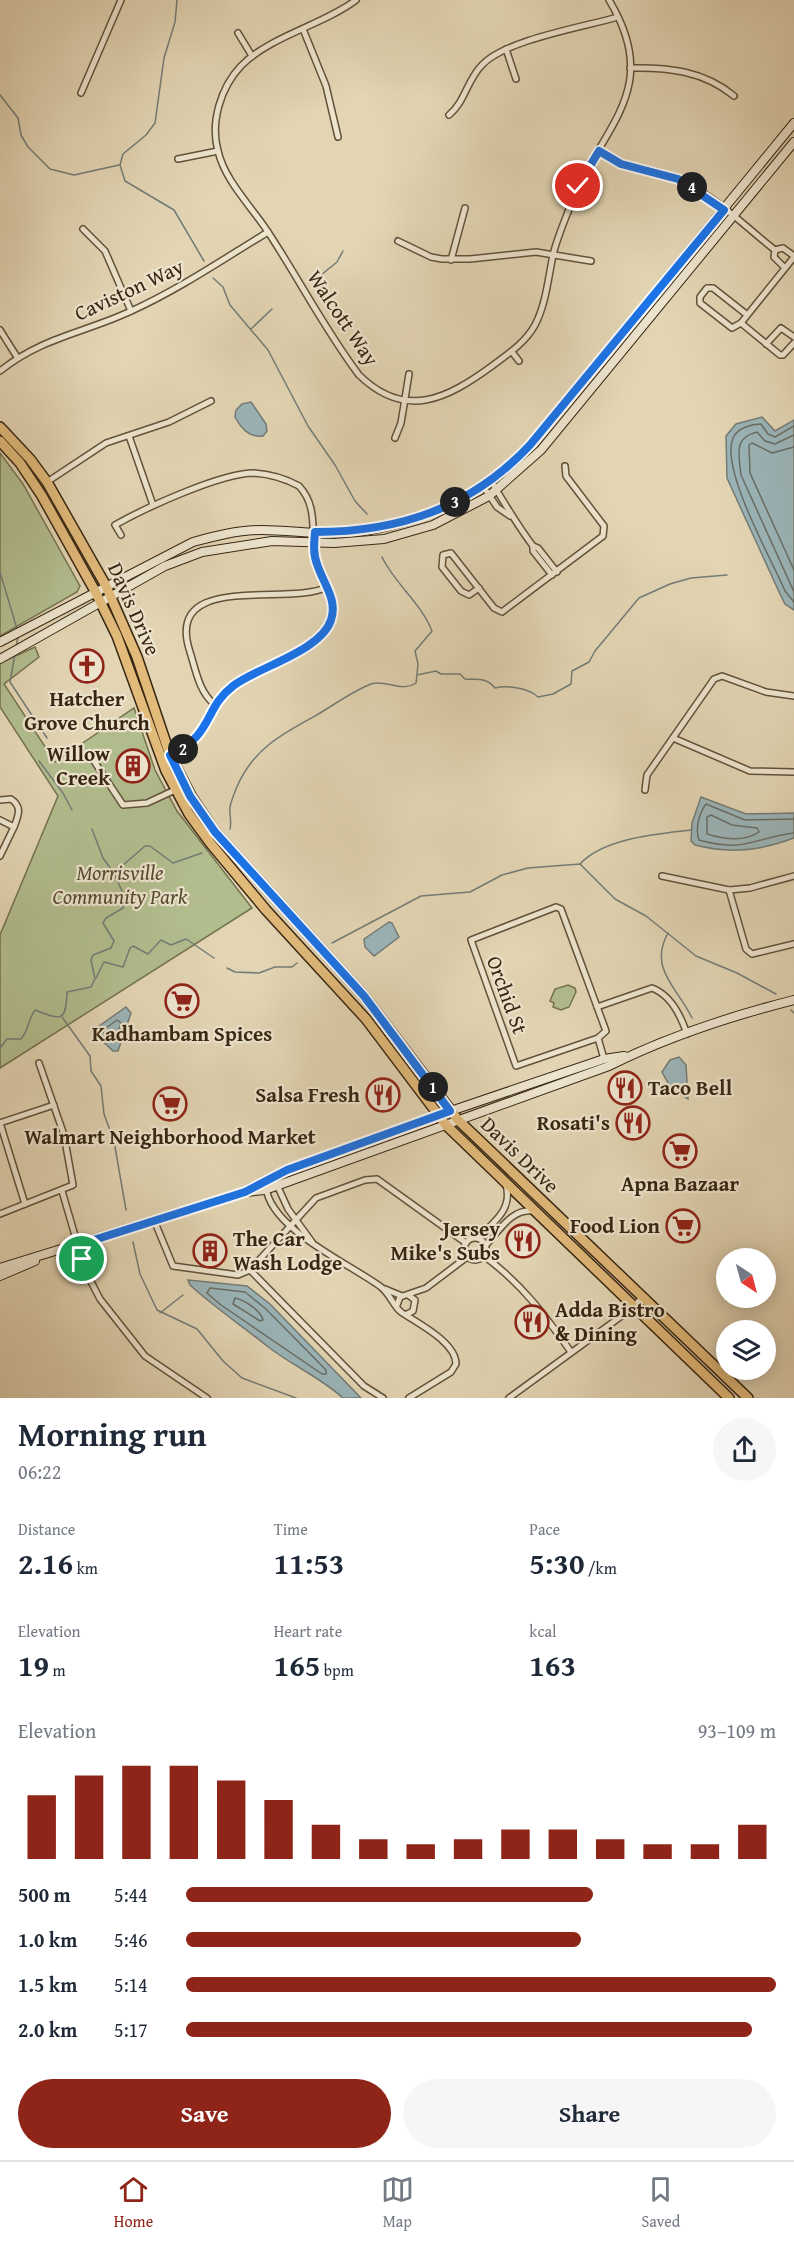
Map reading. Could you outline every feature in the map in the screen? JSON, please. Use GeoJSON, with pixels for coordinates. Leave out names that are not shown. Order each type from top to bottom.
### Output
{"type":"FeatureCollection","features":[{"type":"Feature","properties":{"kind":"main road"},"geometry":{"type":"LineString","coordinates":[[0,642],[180,547],[217,536],[260,530],[356,532],[409,520],[449,505],[491,481],[530,445],[794,123]]}},
{"type":"Feature","properties":{"kind":"main road"},"geometry":{"type":"LineString","coordinates":[[0,659],[165,566],[202,552],[241,544],[272,541],[362,542],[399,536],[449,519],[489,496],[541,450],[794,142]]}},
{"type":"Feature","properties":{"kind":"main road","name":"Davis Drive"},"geometry":{"type":"LineString","coordinates":[[0,427],[30,459],[46,482],[106,586],[137,657],[170,755],[190,796],[215,832],[364,996],[458,1120],[748,1398]]}},
{"type":"Feature","properties":{"kind":"main road","name":"Davis Drive"},"geometry":{"type":"LineString","coordinates":[[0,441],[20,463],[42,496],[95,591],[128,666],[156,750],[175,790],[211,844],[366,1018],[446,1125],[729,1398]]}},
{"type":"Feature","properties":{"kind":"main road"},"geometry":{"type":"LineString","coordinates":[[0,1268],[245,1192],[265,1190],[609,1066],[634,1054],[794,1000]]}},
{"type":"Feature","properties":{"kind":"main road"},"geometry":{"type":"LineString","coordinates":[[245,1192],[269,1177],[438,1115],[604,1059],[634,1054]]}},
{"type":"Feature","properties":{"kind":"main road"},"geometry":{"type":"LineString","coordinates":[[0,1276],[47,1254]]}},
{"type":"Feature","properties":{"kind":"street"},"geometry":{"type":"LineString","coordinates":[[81,93],[121,0]]}},
{"type":"Feature","properties":{"kind":"street","name":"Walcott Way"},"geometry":{"type":"LineString","coordinates":[[356,0],[252,56],[236,71],[223,93],[216,132],[218,151],[231,180],[268,232],[359,375],[380,391],[406,399],[431,399],[454,392],[512,352],[527,336],[538,319],[554,253],[578,186],[622,110],[630,68],[627,45],[618,17],[609,0]]}},
{"type":"Feature","properties":{"kind":"street"},"geometry":{"type":"LineString","coordinates":[[449,115],[459,107],[476,71],[490,57],[506,49],[618,17]]}},
{"type":"Feature","properties":{"kind":"street"},"geometry":{"type":"LineString","coordinates":[[303,29],[321,73],[338,137]]}},
{"type":"Feature","properties":{"kind":"street"},"geometry":{"type":"LineString","coordinates":[[238,33],[252,56]]}},
{"type":"Feature","properties":{"kind":"street"},"geometry":{"type":"LineString","coordinates":[[506,49],[516,79]]}},
{"type":"Feature","properties":{"kind":"street"},"geometry":{"type":"LineString","coordinates":[[630,68],[654,67],[689,73],[714,82],[734,96]]}},
{"type":"Feature","properties":{"kind":"street"},"geometry":{"type":"LineString","coordinates":[[178,159],[218,151]]}},
{"type":"Feature","properties":{"kind":"street"},"geometry":{"type":"LineString","coordinates":[[599,151],[621,164],[678,179],[724,210],[775,250]]}},
{"type":"Feature","properties":{"kind":"street"},"geometry":{"type":"LineString","coordinates":[[451,260],[465,208]]}},
{"type":"Feature","properties":{"kind":"street"},"geometry":{"type":"LineString","coordinates":[[84,229],[105,251],[131,311]]}},
{"type":"Feature","properties":{"kind":"street","name":"Caviston Way"},"geometry":{"type":"LineString","coordinates":[[0,371],[17,357],[40,344],[131,311],[181,286],[268,232]]}},
{"type":"Feature","properties":{"kind":"street"},"geometry":{"type":"LineString","coordinates":[[398,241],[431,257],[451,260],[523,252],[554,253],[591,261]]}},
{"type":"Feature","properties":{"kind":"street"},"geometry":{"type":"LineString","coordinates":[[746,314],[713,288],[707,288],[700,297],[700,303],[729,327],[741,323],[794,257],[783,248],[775,250]]}},
{"type":"Feature","properties":{"kind":"street"},"geometry":{"type":"LineString","coordinates":[[775,250],[774,258],[785,268]]}},
{"type":"Feature","properties":{"kind":"street"},"geometry":{"type":"LineString","coordinates":[[741,323],[783,356],[794,343]]}},
{"type":"Feature","properties":{"kind":"street"},"geometry":{"type":"LineString","coordinates":[[766,344],[781,328],[794,337]]}},
{"type":"Feature","properties":{"kind":"street"},"geometry":{"type":"LineString","coordinates":[[0,330],[17,357]]}},
{"type":"Feature","properties":{"kind":"street"},"geometry":{"type":"LineString","coordinates":[[512,352],[519,361]]}},
{"type":"Feature","properties":{"kind":"street"},"geometry":{"type":"LineString","coordinates":[[395,438],[406,399],[409,374]]}},
{"type":"Feature","properties":{"kind":"street"},"geometry":{"type":"LineString","coordinates":[[46,482],[95,449],[169,422],[211,401]]}},
{"type":"Feature","properties":{"kind":"street"},"geometry":{"type":"LineString","coordinates":[[129,436],[153,505]]}},
{"type":"Feature","properties":{"kind":"street"},"geometry":{"type":"LineString","coordinates":[[479,588],[469,595],[461,591],[442,567],[443,555],[449,552],[454,555],[496,610],[502,612],[555,574],[605,533],[604,526],[566,476],[565,466]]}},
{"type":"Feature","properties":{"kind":"street"},"geometry":{"type":"LineString","coordinates":[[121,536],[115,525],[153,505],[232,477],[260,474],[291,482],[302,490],[313,515],[317,566],[331,596],[333,611],[324,633],[312,643],[235,684],[215,705],[198,736],[170,755]]}},
{"type":"Feature","properties":{"kind":"street"},"geometry":{"type":"LineString","coordinates":[[491,481],[510,516],[533,546],[538,548],[555,574]]}},
{"type":"Feature","properties":{"kind":"street"},"geometry":{"type":"LineString","coordinates":[[483,486],[501,511],[510,516]]}},
{"type":"Feature","properties":{"kind":"street"},"geometry":{"type":"LineString","coordinates":[[215,705],[202,691],[189,648],[184,629],[189,614],[199,607],[232,597],[253,594],[312,594],[327,587]]}},
{"type":"Feature","properties":{"kind":"street"},"geometry":{"type":"LineString","coordinates":[[645,790],[647,776],[714,679],[722,676],[766,692],[794,696]]}},
{"type":"Feature","properties":{"kind":"street"},"geometry":{"type":"LineString","coordinates":[[673,738],[750,771],[794,772]]}},
{"type":"Feature","properties":{"kind":"street"},"geometry":{"type":"LineString","coordinates":[[92,758],[123,805],[147,803],[175,790]]}},
{"type":"Feature","properties":{"kind":"street"},"geometry":{"type":"LineString","coordinates":[[0,800],[11,799],[17,804],[19,813],[0,856]]}},
{"type":"Feature","properties":{"kind":"street"},"geometry":{"type":"LineString","coordinates":[[0,820],[14,827]]}},
{"type":"Feature","properties":{"kind":"street"},"geometry":{"type":"LineString","coordinates":[[662,876],[729,890],[750,888],[794,876]]}},
{"type":"Feature","properties":{"kind":"street"},"geometry":{"type":"LineString","coordinates":[[729,890],[746,949],[752,954],[794,944]]}},
{"type":"Feature","properties":{"kind":"street","name":"Orchid St"},"geometry":{"type":"LineString","coordinates":[[556,908],[561,909],[606,1031],[598,1038],[516,1066],[471,940],[556,908]]}},
{"type":"Feature","properties":{"kind":"street"},"geometry":{"type":"LineString","coordinates":[[597,1007],[651,988],[658,990],[675,1008],[687,1035]]}},
{"type":"Feature","properties":{"kind":"street","name":"Orchid St"},"geometry":{"type":"LineString","coordinates":[[598,1038],[604,1059]]}},
{"type":"Feature","properties":{"kind":"street"},"geometry":{"type":"LineString","coordinates":[[0,1214],[73,1185],[69,1155],[39,1063]]}},
{"type":"Feature","properties":{"kind":"street"},"geometry":{"type":"LineString","coordinates":[[25,1204],[0,1123],[54,1105]]}},
{"type":"Feature","properties":{"kind":"street"},"geometry":{"type":"LineString","coordinates":[[312,1242],[296,1221],[277,1185],[269,1177],[265,1190],[290,1228],[383,1289],[399,1310],[426,1326],[452,1352],[456,1364],[451,1372],[409,1398]]}},
{"type":"Feature","properties":{"kind":"street"},"geometry":{"type":"LineString","coordinates":[[154,1220],[173,1266],[238,1275],[250,1270],[316,1198],[365,1180],[377,1179],[466,1243]]}},
{"type":"Feature","properties":{"kind":"street"},"geometry":{"type":"LineString","coordinates":[[466,1243],[478,1238],[507,1206],[509,1196],[506,1185]]}},
{"type":"Feature","properties":{"kind":"street"},"geometry":{"type":"LineString","coordinates":[[62,1191],[95,1291],[134,1345],[158,1366],[207,1398]]}},
{"type":"Feature","properties":{"kind":"street"},"geometry":{"type":"LineString","coordinates":[[484,1256],[486,1245],[514,1215],[525,1210],[535,1212]]}},
{"type":"Feature","properties":{"kind":"street"},"geometry":{"type":"LineString","coordinates":[[478,1238],[486,1245]]}},
{"type":"Feature","properties":{"kind":"street"},"geometry":{"type":"LineString","coordinates":[[466,1243],[464,1250],[467,1257],[473,1260],[484,1256]]}},
{"type":"Feature","properties":{"kind":"street"},"geometry":{"type":"LineString","coordinates":[[484,1256],[506,1272],[538,1305],[571,1352]]}},
{"type":"Feature","properties":{"kind":"street"},"geometry":{"type":"LineString","coordinates":[[397,1305],[405,1295],[426,1288],[467,1257]]}},
{"type":"Feature","properties":{"kind":"street"},"geometry":{"type":"LineString","coordinates":[[250,1270],[364,1386],[383,1398]]}},
{"type":"Feature","properties":{"kind":"street"},"geometry":{"type":"LineString","coordinates":[[405,1314],[411,1313],[426,1288]]}},
{"type":"Feature","properties":{"kind":"street"},"geometry":{"type":"LineString","coordinates":[[383,1289],[413,1298],[426,1326]]}},
{"type":"Feature","properties":{"kind":"street"},"geometry":{"type":"LineString","coordinates":[[509,1398],[633,1307],[643,1297]]}},
{"type":"Feature","properties":{"kind":"green space"},"geometry":{"type":"Polygon","coordinates":[[[0,453],[23,484],[80,586],[77,592],[0,636],[0,453]]]}},
{"type":"Feature","properties":{"kind":"green space","name":"Morrisville Community Park"},"geometry":{"type":"Polygon","coordinates":[[[35,647],[39,657],[4,684],[55,762],[134,708],[155,770],[177,811],[252,908],[0,1068],[0,935],[58,796],[0,707],[0,663],[35,647]]]}},
{"type":"Feature","properties":{"kind":"green space"},"geometry":{"type":"Polygon","coordinates":[[[568,985],[575,988],[576,992],[569,1007],[561,1010],[553,1007],[554,1003],[550,1001],[555,989],[568,985]]]}},
{"type":"Feature","properties":{"kind":"water"},"geometry":{"type":"Polygon","coordinates":[[[251,402],[266,424],[267,431],[263,436],[246,431],[235,417],[236,410],[242,404],[251,402]]]}},
{"type":"Feature","properties":{"kind":"water"},"geometry":{"type":"Polygon","coordinates":[[[762,417],[775,431],[794,420],[794,610],[785,604],[727,478],[726,436],[736,424],[762,417]]]}},
{"type":"Feature","properties":{"kind":"water"},"geometry":{"type":"Polygon","coordinates":[[[701,797],[746,814],[794,813],[794,838],[769,846],[744,850],[720,850],[695,845],[691,841],[692,823],[701,797]]]}},
{"type":"Feature","properties":{"kind":"water"},"geometry":{"type":"Polygon","coordinates":[[[389,922],[392,923],[399,937],[374,956],[365,947],[364,939],[389,922]]]}},
{"type":"Feature","properties":{"kind":"water"},"geometry":{"type":"Polygon","coordinates":[[[126,1007],[131,1013],[118,1051],[113,1051],[92,1031],[126,1007]]]}},
{"type":"Feature","properties":{"kind":"water"},"geometry":{"type":"Polygon","coordinates":[[[679,1057],[686,1065],[688,1099],[672,1090],[662,1072],[670,1060],[679,1057]]]}},
{"type":"Feature","properties":{"kind":"water"},"geometry":{"type":"Polygon","coordinates":[[[188,1280],[247,1286],[270,1304],[361,1398],[343,1398],[276,1353],[208,1301],[190,1285],[188,1280]]]}},
{"type":"Feature","properties":{"kind":"waterway"},"geometry":{"type":"LineString","coordinates":[[177,0],[175,22],[164,58],[155,123],[146,135],[123,154],[120,165],[125,181],[174,210],[204,261]]}},
{"type":"Feature","properties":{"kind":"waterway"},"geometry":{"type":"LineString","coordinates":[[0,95],[18,118],[21,135],[28,147],[50,169],[74,175],[119,165]]}},
{"type":"Feature","properties":{"kind":"waterway"},"geometry":{"type":"LineString","coordinates":[[315,280],[337,262],[343,251]]}},
{"type":"Feature","properties":{"kind":"waterway"},"geometry":{"type":"LineString","coordinates":[[213,278],[223,287],[230,305],[268,350],[308,426],[335,465],[355,501],[367,514]]}},
{"type":"Feature","properties":{"kind":"waterway"},"geometry":{"type":"LineString","coordinates":[[251,329],[272,309]]}},
{"type":"Feature","properties":{"kind":"waterway"},"geometry":{"type":"LineString","coordinates":[[382,557],[387,567],[421,611],[432,631],[415,651],[418,664],[417,674]]}},
{"type":"Feature","properties":{"kind":"waterway"},"geometry":{"type":"LineString","coordinates":[[0,572],[17,629]]}},
{"type":"Feature","properties":{"kind":"waterway"},"geometry":{"type":"LineString","coordinates":[[230,829],[230,807],[234,793],[250,764],[259,754],[279,737],[356,691],[377,683],[410,686],[416,683],[417,675],[436,671],[441,674],[460,674],[465,679],[485,681],[495,688],[524,689],[538,697],[553,694],[571,684],[572,671],[589,662],[595,651],[639,598],[670,584],[691,578],[727,575]]}},
{"type":"Feature","properties":{"kind":"waterway"},"geometry":{"type":"LineString","coordinates":[[16,647],[18,637]]}},
{"type":"Feature","properties":{"kind":"waterway"},"geometry":{"type":"LineString","coordinates":[[15,654],[10,682],[47,738]]}},
{"type":"Feature","properties":{"kind":"waterway"},"geometry":{"type":"LineString","coordinates":[[39,761],[63,793],[72,810]]}},
{"type":"Feature","properties":{"kind":"waterway"},"geometry":{"type":"LineString","coordinates":[[92,829],[103,858],[114,873]]}},
{"type":"Feature","properties":{"kind":"waterway"},"geometry":{"type":"LineString","coordinates":[[580,864],[590,855],[617,843],[691,830]]}},
{"type":"Feature","properties":{"kind":"waterway"},"geometry":{"type":"LineString","coordinates":[[0,1048],[7,1039],[21,1039],[35,1010],[51,1016],[60,1016],[65,1009],[67,992],[91,987],[95,979],[91,960],[93,955],[111,948],[114,941],[103,923],[106,918],[123,908],[125,898],[114,873],[145,846],[150,846],[173,863],[202,853]]}},
{"type":"Feature","properties":{"kind":"waterway"},"geometry":{"type":"LineString","coordinates":[[332,943],[421,896],[470,892],[502,875],[528,868],[580,864],[615,899],[646,916],[696,956],[737,973],[776,994]]}},
{"type":"Feature","properties":{"kind":"waterway"},"geometry":{"type":"LineString","coordinates":[[668,933],[661,957],[663,968],[692,1018]]}},
{"type":"Feature","properties":{"kind":"waterway"},"geometry":{"type":"LineString","coordinates":[[96,978],[104,962],[123,967],[130,948],[133,946],[148,954],[161,940],[171,945],[186,939],[214,958]]}},
{"type":"Feature","properties":{"kind":"waterway"},"geometry":{"type":"LineString","coordinates":[[227,968],[235,972],[259,973],[275,967],[292,967],[297,963]]}},
{"type":"Feature","properties":{"kind":"waterway"},"geometry":{"type":"LineString","coordinates":[[791,1010],[794,1013]]}},
{"type":"Feature","properties":{"kind":"waterway"},"geometry":{"type":"LineString","coordinates":[[62,1017],[90,1056],[91,1071],[101,1086],[104,1114],[114,1141],[126,1210]]}},
{"type":"Feature","properties":{"kind":"waterway"},"geometry":{"type":"LineString","coordinates":[[133,1242],[140,1274],[157,1310],[197,1329],[223,1361],[242,1378],[296,1398]]}},
{"type":"Feature","properties":{"kind":"waterway"},"geometry":{"type":"LineString","coordinates":[[160,1313],[183,1295]]}},
{"type":"Feature","properties":{"kind":"place","name":"Hatcher Grove Church"},"geometry":{"type":"Point","coordinates":[87,666]}},
{"type":"Feature","properties":{"kind":"place","name":"Willow Creek"},"geometry":{"type":"Point","coordinates":[133,766]}},
{"type":"Feature","properties":{"kind":"place","name":"Kadhambam Spices"},"geometry":{"type":"Point","coordinates":[182,1001]}},
{"type":"Feature","properties":{"kind":"place","name":"Taco Bell"},"geometry":{"type":"Point","coordinates":[625,1088]}},
{"type":"Feature","properties":{"kind":"place","name":"Salsa Fresh"},"geometry":{"type":"Point","coordinates":[383,1095]}},
{"type":"Feature","properties":{"kind":"place","name":"Walmart Neighborhood Market"},"geometry":{"type":"Point","coordinates":[170,1104]}},
{"type":"Feature","properties":{"kind":"place","name":"Rosati's"},"geometry":{"type":"Point","coordinates":[633,1123]}},
{"type":"Feature","properties":{"kind":"place","name":"Apna Bazaar"},"geometry":{"type":"Point","coordinates":[680,1151]}},
{"type":"Feature","properties":{"kind":"place","name":"Food Lion"},"geometry":{"type":"Point","coordinates":[683,1226]}},
{"type":"Feature","properties":{"kind":"place","name":"Jersey Mike's Subs"},"geometry":{"type":"Point","coordinates":[523,1241]}},
{"type":"Feature","properties":{"kind":"place","name":"The Car Wash Lodge"},"geometry":{"type":"Point","coordinates":[210,1251]}},
{"type":"Feature","properties":{"kind":"place","name":"Adda Bistro & Dining"},"geometry":{"type":"Point","coordinates":[532,1322]}},
{"type":"Feature","properties":{"kind":"route"},"geometry":{"type":"LineString","coordinates":[[82,1259],[78,1245],[245,1192],[269,1177],[450,1111],[364,996],[215,832],[190,796],[170,755],[193,742],[203,730],[215,705],[235,684],[312,643],[324,633],[332,619],[333,604],[315,560],[315,532],[356,532],[409,520],[449,505],[500,475],[530,445],[724,210],[704,194],[678,179],[621,164],[599,151],[578,186]]}}]}
